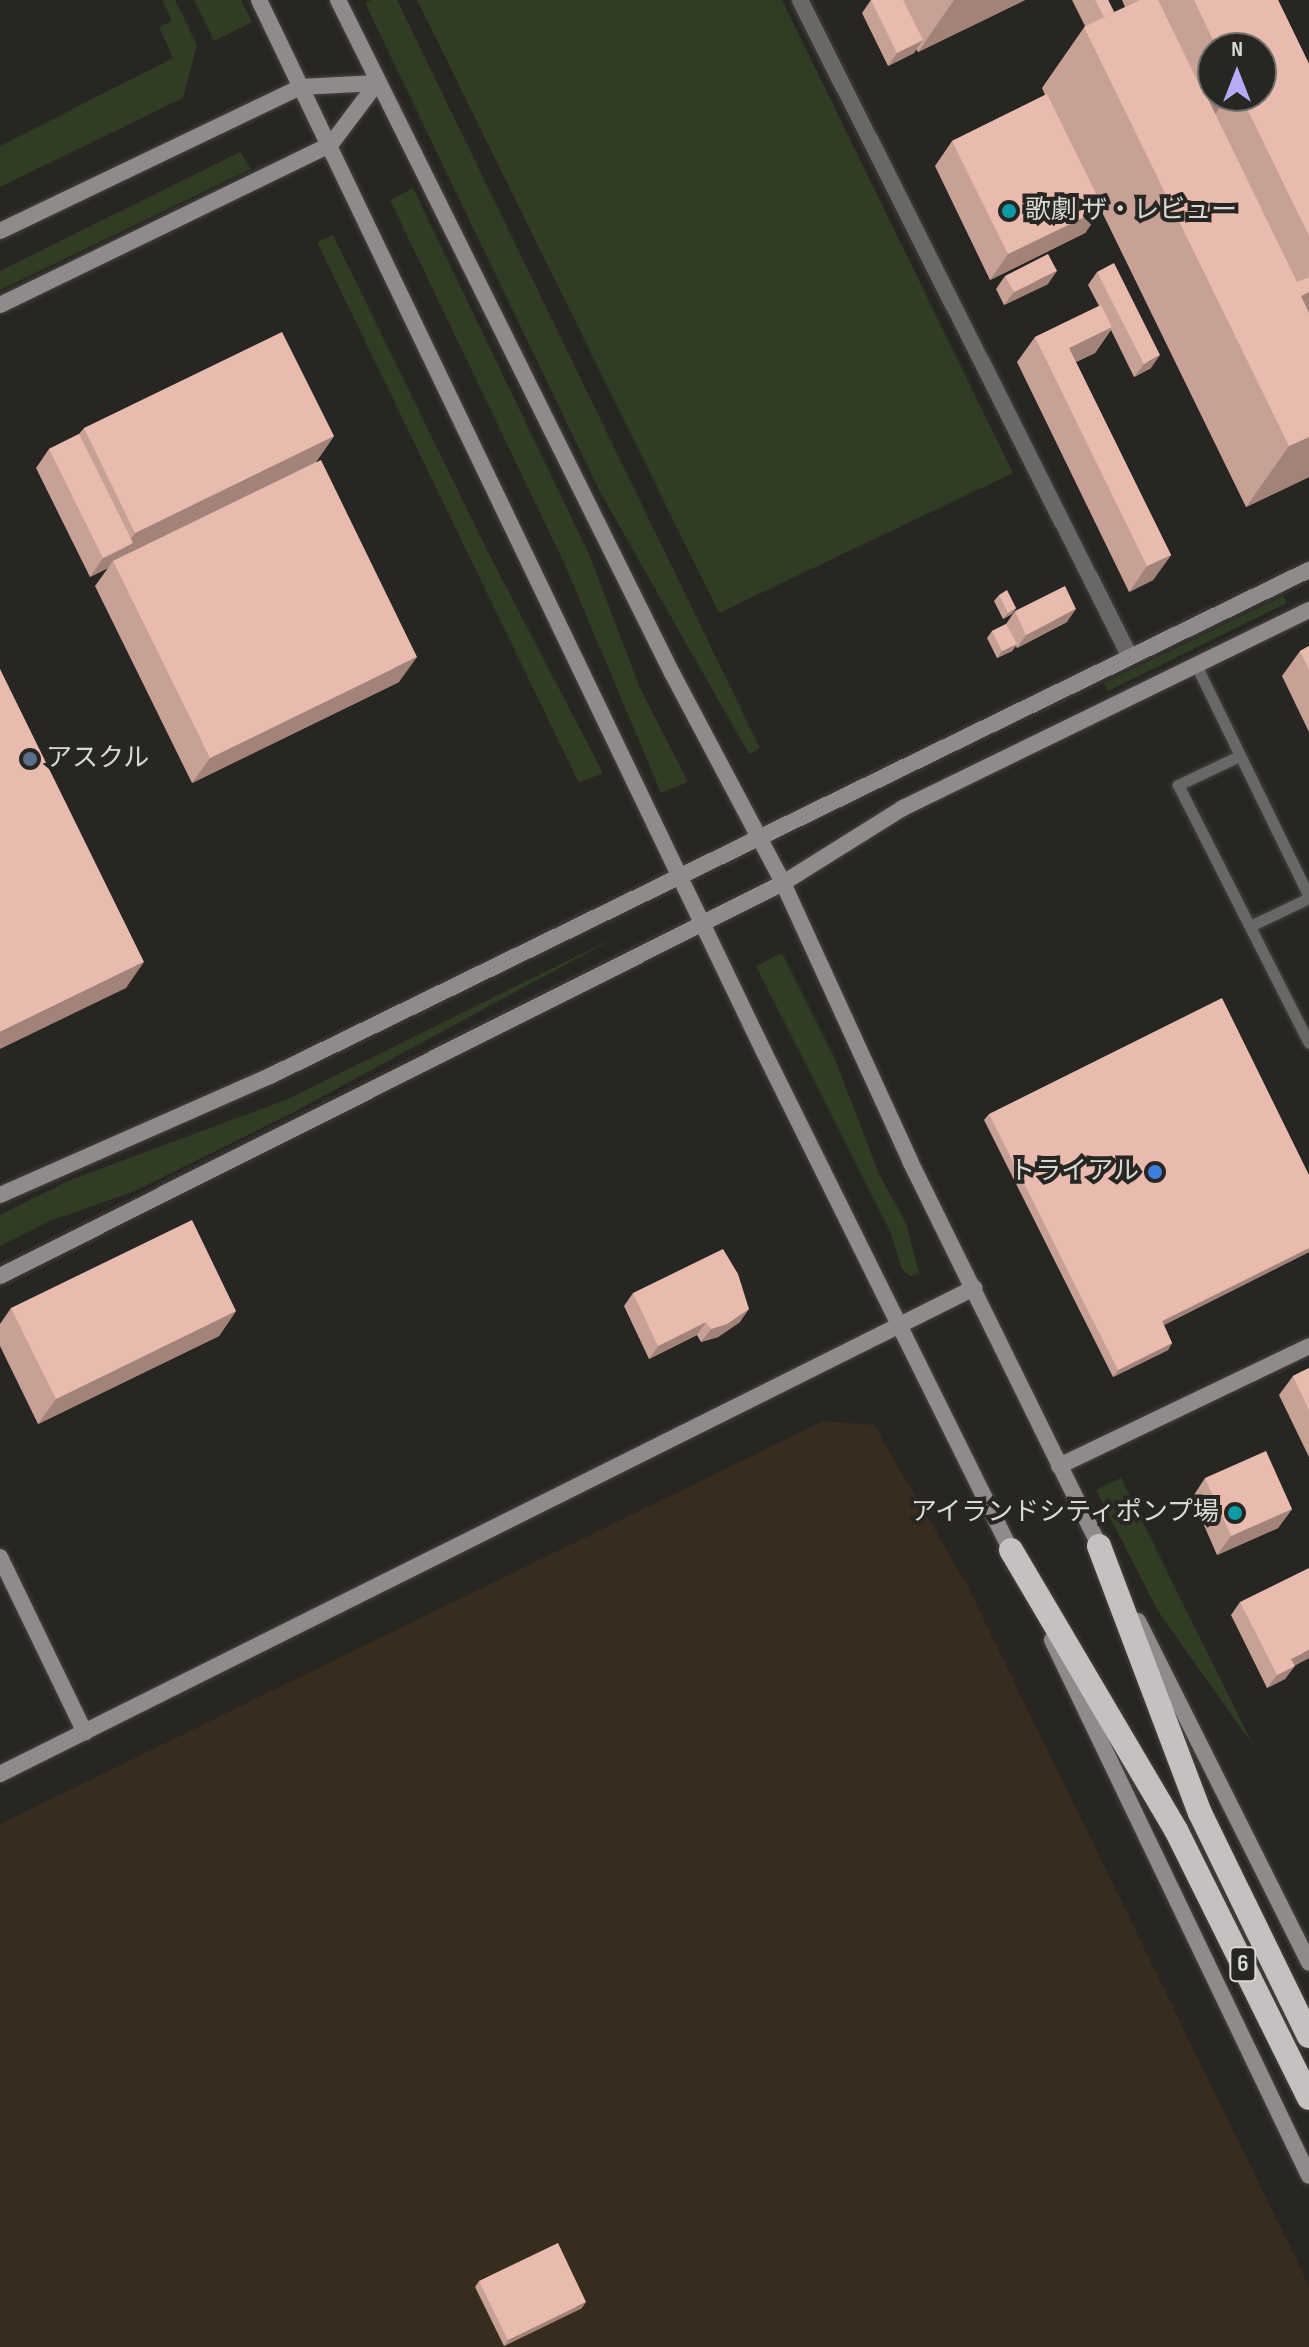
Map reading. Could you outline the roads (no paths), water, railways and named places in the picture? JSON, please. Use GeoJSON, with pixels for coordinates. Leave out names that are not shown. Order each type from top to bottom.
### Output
{"type":"FeatureCollection","features":[{"type":"Feature","properties":{"kind":"highway","name":"6"},"geometry":{"type":"LineString","coordinates":[[1099,1546],[1200,1813],[1309,2036]]}},
{"type":"Feature","properties":{"kind":"highway","name":"6"},"geometry":{"type":"LineString","coordinates":[[1011,1550],[1176,1830],[1309,2098]]}},
{"type":"Feature","properties":{"kind":"street"},"geometry":{"type":"LineString","coordinates":[[259,0],[899,1328],[1011,1550],[1309,2176]]}},
{"type":"Feature","properties":{"kind":"street"},"geometry":{"type":"LineString","coordinates":[[338,0],[377,83],[783,883],[1059,1466],[1309,1963]]}},
{"type":"Feature","properties":{"kind":"street"},"geometry":{"type":"LineString","coordinates":[[800,0],[1130,657]]}},
{"type":"Feature","properties":{"kind":"street"},"geometry":{"type":"LineString","coordinates":[[0,231],[300,87],[377,83]]}},
{"type":"Feature","properties":{"kind":"street"},"geometry":{"type":"LineString","coordinates":[[0,305],[331,144],[377,83]]}},
{"type":"Feature","properties":{"kind":"street"},"geometry":{"type":"LineString","coordinates":[[0,1195],[270,1076],[680,872],[1309,570]]}},
{"type":"Feature","properties":{"kind":"street"},"geometry":{"type":"LineString","coordinates":[[0,1276],[703,920],[783,883],[903,808],[1309,610]]}},
{"type":"Feature","properties":{"kind":"street"},"geometry":{"type":"LineString","coordinates":[[0,1774],[974,1288]]}},
{"type":"Feature","properties":{"kind":"street"},"geometry":{"type":"LineString","coordinates":[[1059,1466],[1309,1346]]}},
{"type":"Feature","properties":{"kind":"street"},"geometry":{"type":"LineString","coordinates":[[0,1557],[85,1733]]}},
{"type":"Feature","properties":{"kind":"lane"},"geometry":{"type":"LineString","coordinates":[[1196,665],[1309,897],[1250,926]]}},
{"type":"Feature","properties":{"kind":"lane"},"geometry":{"type":"LineString","coordinates":[[1239,756],[1178,785],[1309,1043]]}},
{"type":"Feature","properties":{"kind":"place","name":"歌劇 ザ・レビュー"},"geometry":{"type":"Point","coordinates":[1009,211]}},
{"type":"Feature","properties":{"kind":"place","name":"アスクル"},"geometry":{"type":"Point","coordinates":[30,759]}},
{"type":"Feature","properties":{"kind":"place","name":"トライアル"},"geometry":{"type":"Point","coordinates":[1155,1172]}},
{"type":"Feature","properties":{"kind":"place","name":"アイランドシティポンプ場"},"geometry":{"type":"Point","coordinates":[1235,1513]}}]}
